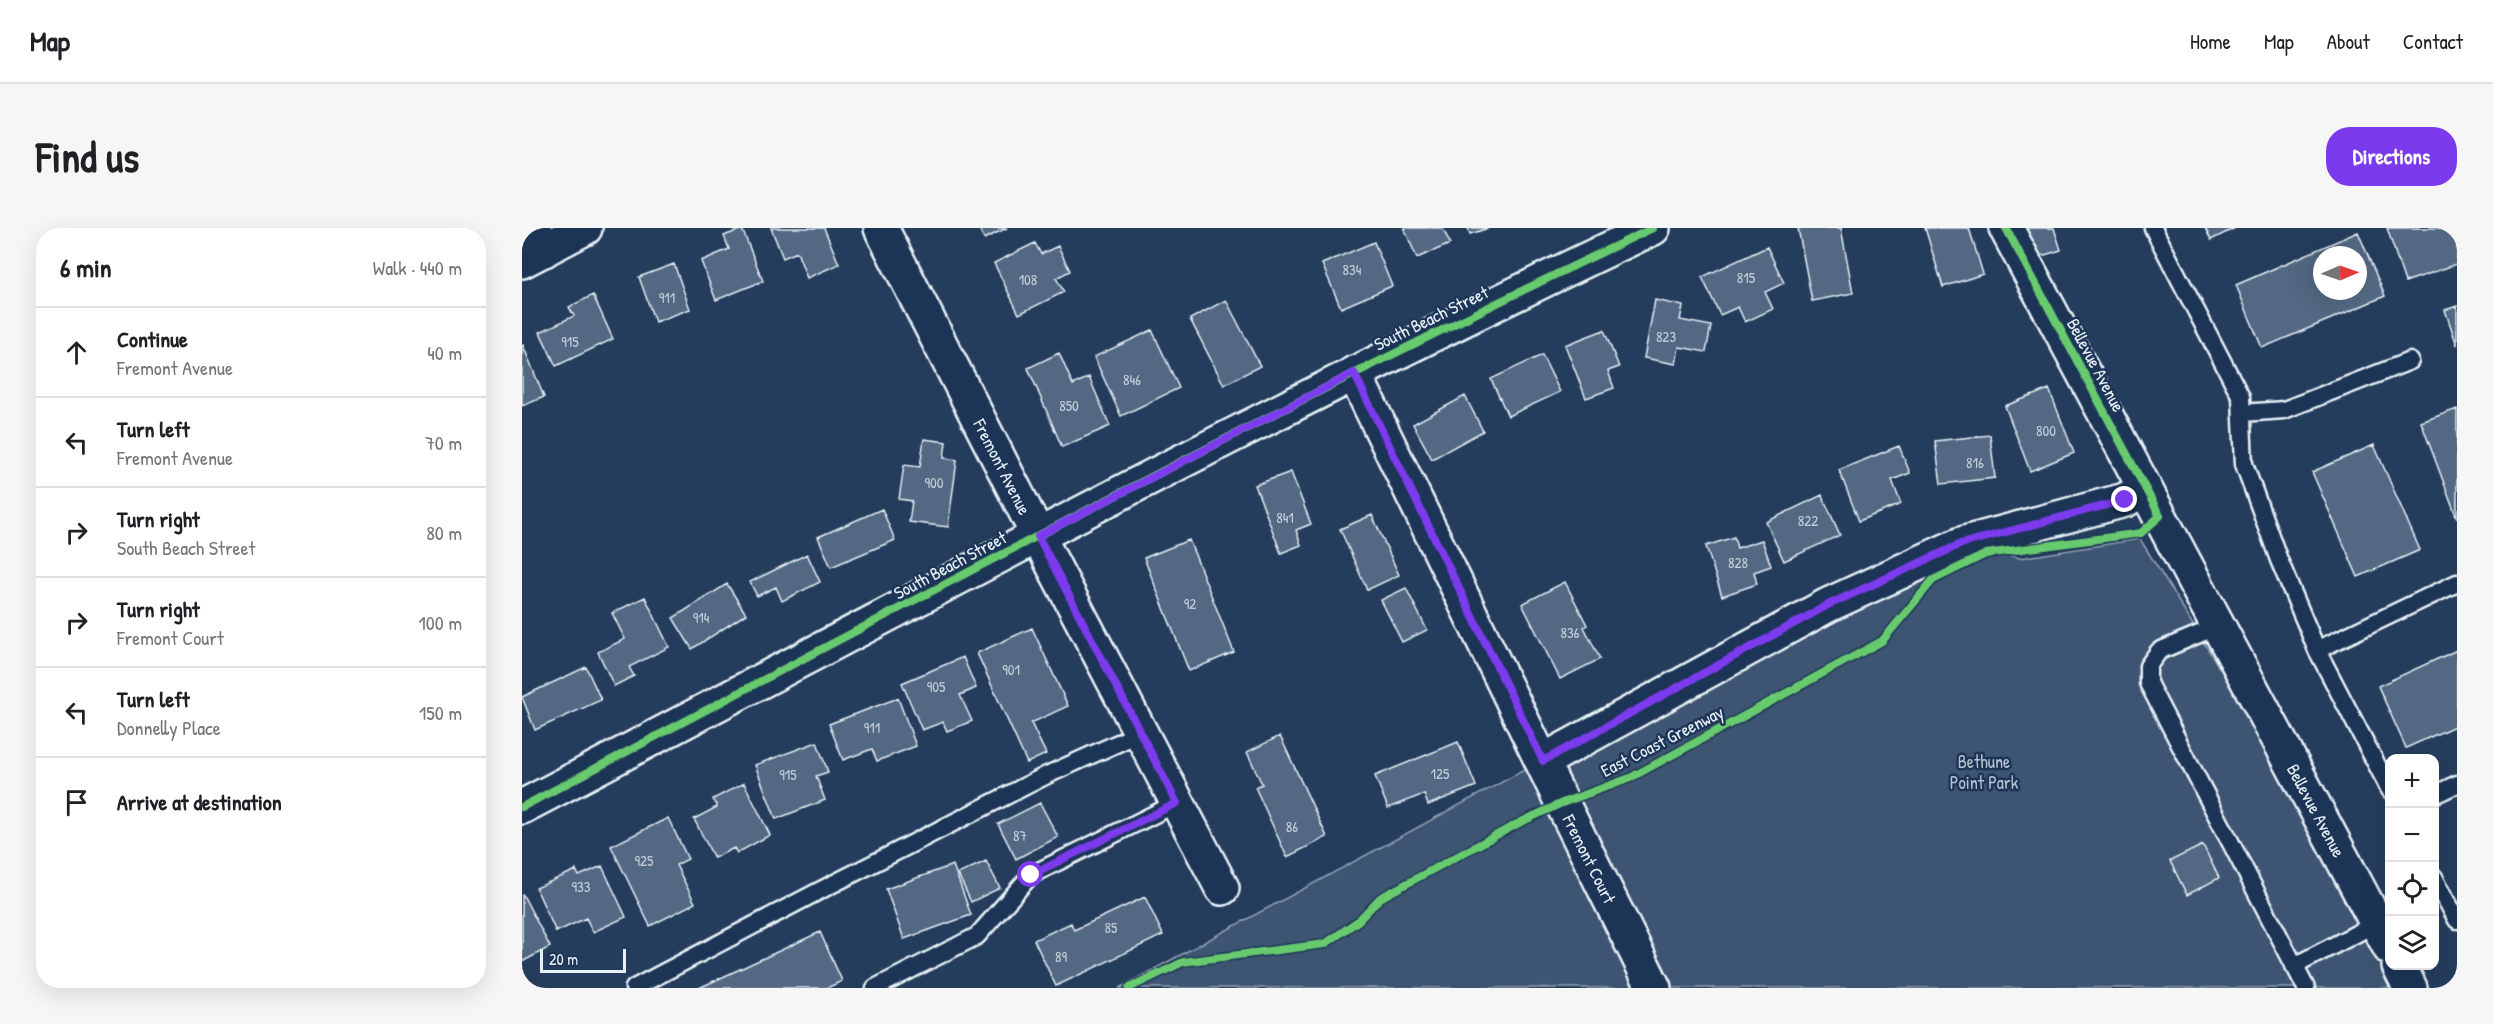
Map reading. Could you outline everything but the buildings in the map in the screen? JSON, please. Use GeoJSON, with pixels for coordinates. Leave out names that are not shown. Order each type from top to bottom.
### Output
{"type":"FeatureCollection","features":[{"type":"Feature","properties":{"kind":"street"},"geometry":{"type":"LineString","coordinates":[[533,246],[585,228]]}},
{"type":"Feature","properties":{"kind":"street","name":"Fremont Avenue"},"geometry":{"type":"LineString","coordinates":[[881,228],[1038,536],[1222,888]]}},
{"type":"Feature","properties":{"kind":"street","name":"South Beach Street"},"geometry":{"type":"LineString","coordinates":[[522,807],[1354,373],[1653,228]]}},
{"type":"Feature","properties":{"kind":"street","name":"Bellevue Avenue"},"geometry":{"type":"LineString","coordinates":[[2006,228],[2383,936]]}},
{"type":"Feature","properties":{"kind":"street","name":"Fremont Court"},"geometry":{"type":"LineString","coordinates":[[1354,373],[1654,988]]}},
{"type":"Feature","properties":{"kind":"street"},"geometry":{"type":"LineString","coordinates":[[1543,761],[1828,605],[1961,544],[2125,500],[2145,489]]}},
{"type":"Feature","properties":{"kind":"street"},"geometry":{"type":"LineString","coordinates":[[2401,970],[2410,988]]}},
{"type":"Feature","properties":{"kind":"lane"},"geometry":{"type":"LineString","coordinates":[[2153,228],[2241,397],[2244,464],[2279,560],[2317,650],[2385,780]]}},
{"type":"Feature","properties":{"kind":"lane"},"geometry":{"type":"LineString","coordinates":[[2242,413],[2284,410],[2410,361]]}},
{"type":"Feature","properties":{"kind":"lane"},"geometry":{"type":"LineString","coordinates":[[2317,650],[2457,583]]}},
{"type":"Feature","properties":{"kind":"lane"},"geometry":{"type":"LineString","coordinates":[[2218,626],[2159,651],[2148,666],[2148,683],[2306,988]]}},
{"type":"Feature","properties":{"kind":"lane"},"geometry":{"type":"LineString","coordinates":[[634,988],[1047,775],[1140,733]]}},
{"type":"Feature","properties":{"kind":"lane"},"geometry":{"type":"LineString","coordinates":[[2439,793],[2457,784]]}},
{"type":"Feature","properties":{"kind":"lane"},"geometry":{"type":"LineString","coordinates":[[875,988],[977,936],[1031,875],[1177,803]]}},
{"type":"Feature","properties":{"kind":"lane"},"geometry":{"type":"LineString","coordinates":[[2439,886],[2457,920]]}},
{"type":"Feature","properties":{"kind":"lane"},"geometry":{"type":"LineString","coordinates":[[2294,966],[2383,936]]}},
{"type":"Feature","properties":{"kind":"green space","name":"Bethune Point Park"},"geometry":{"type":"Polygon","coordinates":[[[2140,539],[2377,923],[2385,939],[2385,970],[2401,970],[2410,988],[1651,988],[1543,761],[1961,544],[2020,558],[2140,539]]]}},
{"type":"Feature","properties":{"kind":"green space"},"geometry":{"type":"Polygon","coordinates":[[[1528,768],[1636,988],[1119,988],[1528,768]]]}},
{"type":"Feature","properties":{"kind":"cycle path"},"geometry":{"type":"LineString","coordinates":[[522,807],[1226,439],[1367,367],[1653,228]]}},
{"type":"Feature","properties":{"kind":"cycle path","name":"East Coast Greenway"},"geometry":{"type":"LineString","coordinates":[[1129,988],[1183,962],[1325,944],[1358,921],[1380,898],[1517,824],[1562,803],[1630,778],[1882,641],[1933,580],[1986,554],[2141,533],[2160,516],[2006,228]]}},
{"type":"Feature","properties":{"kind":"route"},"geometry":{"type":"LineString","coordinates":[[1031,875],[1177,803],[1038,536],[1354,373],[1543,761],[1828,605],[1961,544],[2125,500]]}}]}
